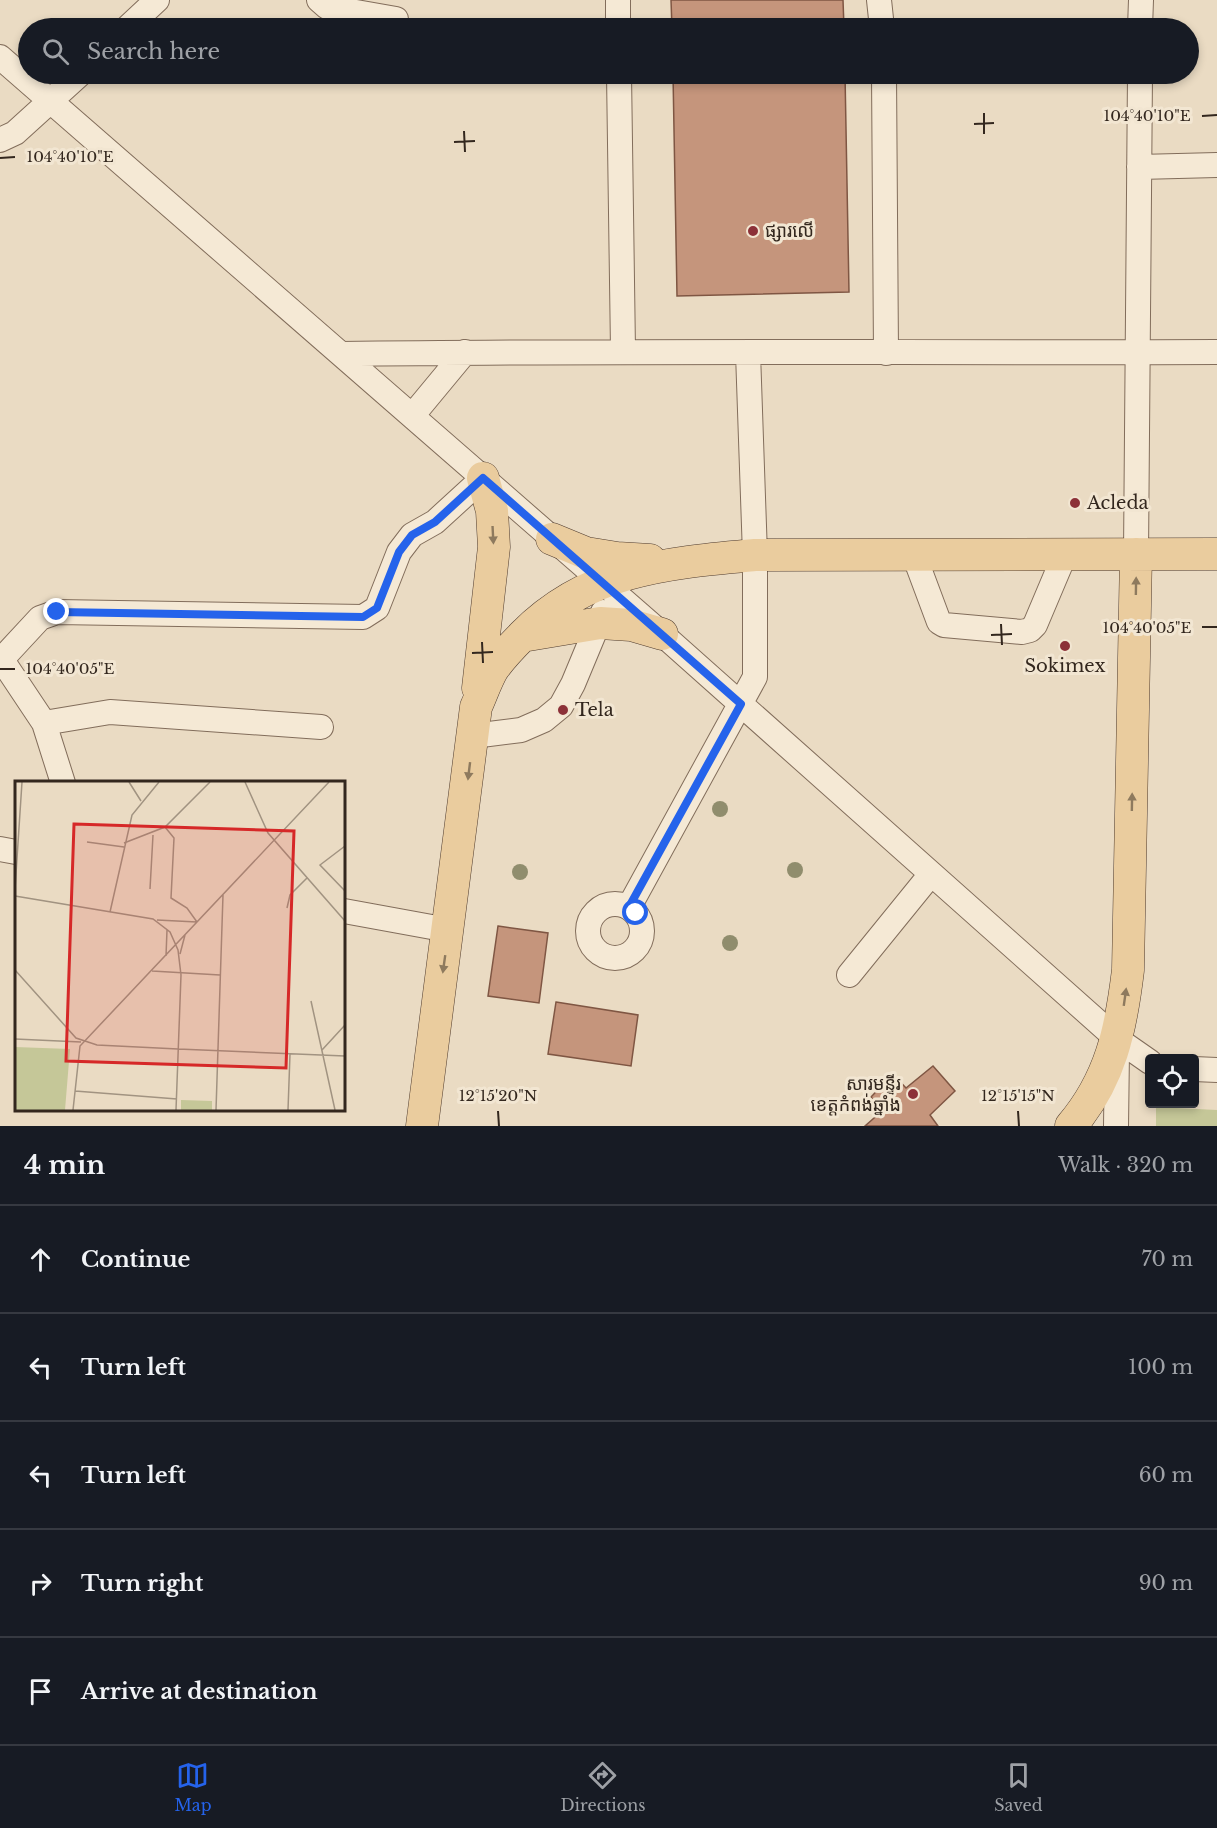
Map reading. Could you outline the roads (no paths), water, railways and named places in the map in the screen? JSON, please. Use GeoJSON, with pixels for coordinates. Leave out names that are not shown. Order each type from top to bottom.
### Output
{"type":"FeatureCollection","features":[{"type":"Feature","properties":{"kind":"main road"},"geometry":{"type":"LineString","coordinates":[[422,1126],[475,721],[494,547],[492,511],[483,478]]}},
{"type":"Feature","properties":{"kind":"main road"},"geometry":{"type":"LineString","coordinates":[[552,539],[586,552],[617,558],[684,561]]}},
{"type":"Feature","properties":{"kind":"main road"},"geometry":{"type":"LineString","coordinates":[[1071,1126],[1086,1108],[1101,1081],[1117,1039],[1125,1001],[1128,970],[1136,554]]}},
{"type":"Feature","properties":{"kind":"main road"},"geometry":{"type":"LineString","coordinates":[[475,721],[492,671],[506,651],[539,619],[557,606],[652,567],[684,561],[755,555],[1217,554]]}},
{"type":"Feature","properties":{"kind":"main road"},"geometry":{"type":"LineString","coordinates":[[522,636],[600,623],[631,625],[662,634]]}},
{"type":"Feature","properties":{"kind":"street"},"geometry":{"type":"LineString","coordinates":[[138,18],[157,0]]}},
{"type":"Feature","properties":{"kind":"street"},"geometry":{"type":"LineString","coordinates":[[319,0],[327,7],[390,18]]}},
{"type":"Feature","properties":{"kind":"street"},"geometry":{"type":"LineString","coordinates":[[618,0],[618,18]]}},
{"type":"Feature","properties":{"kind":"street"},"geometry":{"type":"LineString","coordinates":[[879,0],[881,18]]}},
{"type":"Feature","properties":{"kind":"street"},"geometry":{"type":"LineString","coordinates":[[1140,18],[1141,0]]}},
{"type":"Feature","properties":{"kind":"street"},"geometry":{"type":"LineString","coordinates":[[0,57],[18,73]]}},
{"type":"Feature","properties":{"kind":"street"},"geometry":{"type":"LineString","coordinates":[[31,84],[662,634],[1117,1039],[1145,1059]]}},
{"type":"Feature","properties":{"kind":"street"},"geometry":{"type":"LineString","coordinates":[[0,140],[15,133],[69,84]]}},
{"type":"Feature","properties":{"kind":"street"},"geometry":{"type":"LineString","coordinates":[[619,84],[623,350]]}},
{"type":"Feature","properties":{"kind":"street"},"geometry":{"type":"LineString","coordinates":[[884,84],[886,353]]}},
{"type":"Feature","properties":{"kind":"street"},"geometry":{"type":"LineString","coordinates":[[1136,554],[1140,84]]}},
{"type":"Feature","properties":{"kind":"street"},"geometry":{"type":"LineString","coordinates":[[1139,167],[1217,165]]}},
{"type":"Feature","properties":{"kind":"street"},"geometry":{"type":"LineString","coordinates":[[341,354],[623,350],[748,353],[1217,352]]}},
{"type":"Feature","properties":{"kind":"street"},"geometry":{"type":"LineString","coordinates":[[412,416],[465,352]]}},
{"type":"Feature","properties":{"kind":"street"},"geometry":{"type":"LineString","coordinates":[[629,907],[755,677],[755,555],[748,353]]}},
{"type":"Feature","properties":{"kind":"street"},"geometry":{"type":"LineString","coordinates":[[62,781],[45,723],[1,658],[40,618],[57,612],[363,617],[377,608],[399,552],[412,535],[435,522],[483,478]]}},
{"type":"Feature","properties":{"kind":"street"},"geometry":{"type":"LineString","coordinates":[[914,555],[939,622],[944,625],[1022,632],[1030,630],[1035,625],[1065,554]]}},
{"type":"Feature","properties":{"kind":"street"},"geometry":{"type":"LineString","coordinates":[[475,721],[521,730],[544,720],[561,705],[573,684],[600,623],[606,586]]}},
{"type":"Feature","properties":{"kind":"street"},"geometry":{"type":"LineString","coordinates":[[45,723],[110,712],[321,727]]}},
{"type":"Feature","properties":{"kind":"street"},"geometry":{"type":"LineString","coordinates":[[0,849],[15,852]]}},
{"type":"Feature","properties":{"kind":"street"},"geometry":{"type":"LineString","coordinates":[[849,975],[932,874]]}},
{"type":"Feature","properties":{"kind":"street"},"geometry":{"type":"LineString","coordinates":[[345,911],[448,930]]}},
{"type":"Feature","properties":{"kind":"street"},"geometry":{"type":"LineString","coordinates":[[1116,1126],[1117,1039]]}},
{"type":"Feature","properties":{"kind":"street"},"geometry":{"type":"LineString","coordinates":[[1199,1069],[1217,1070]]}},
{"type":"Feature","properties":{"kind":"place","name":"ផ្សារលើ"},"geometry":{"type":"Point","coordinates":[753,231]}},
{"type":"Feature","properties":{"kind":"place","name":"Acleda"},"geometry":{"type":"Point","coordinates":[1075,503]}},
{"type":"Feature","properties":{"kind":"place","name":"Sokimex"},"geometry":{"type":"Point","coordinates":[1065,646]}},
{"type":"Feature","properties":{"kind":"place","name":"Tela"},"geometry":{"type":"Point","coordinates":[563,710]}},
{"type":"Feature","properties":{"kind":"place","name":"សារមន្ទីរ ខេត្តកំពង់ឆ្នាំង"},"geometry":{"type":"Point","coordinates":[913,1094]}}]}
